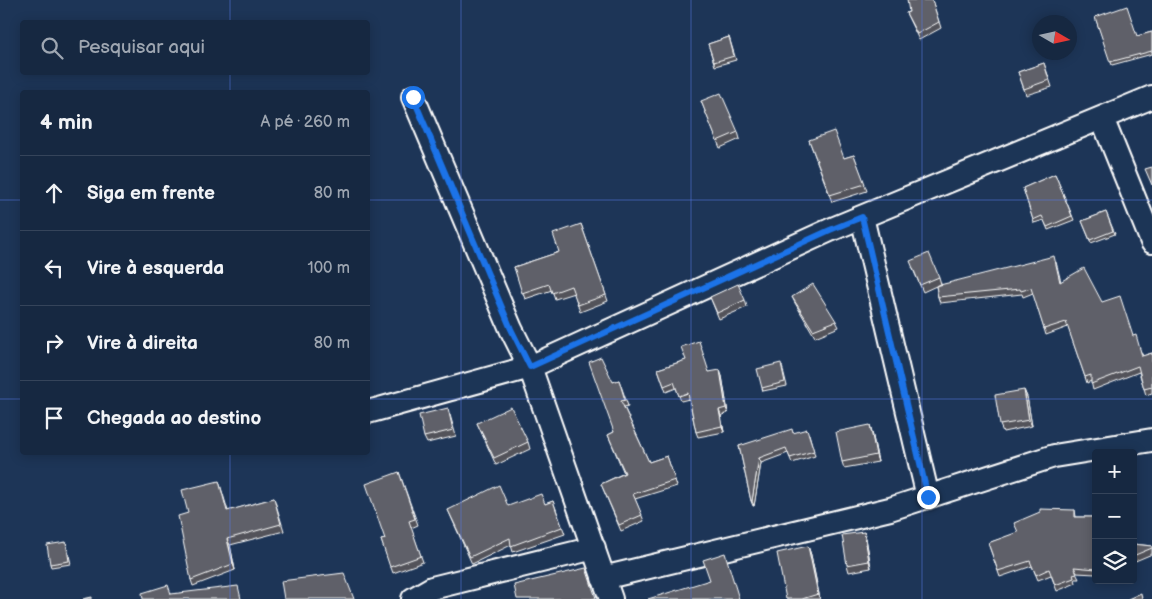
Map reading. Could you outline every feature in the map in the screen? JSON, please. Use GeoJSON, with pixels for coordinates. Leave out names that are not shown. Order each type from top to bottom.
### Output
{"type":"FeatureCollection","features":[{"type":"Feature","properties":{"kind":"street"},"geometry":{"type":"LineString","coordinates":[[413,97],[511,329],[530,367],[607,589],[890,509],[1054,456],[1152,440]]}},
{"type":"Feature","properties":{"kind":"street"},"geometry":{"type":"LineString","coordinates":[[370,411],[530,367],[821,234],[1152,97]]}},
{"type":"Feature","properties":{"kind":"street"},"geometry":{"type":"LineString","coordinates":[[1102,118],[1152,242]]}},
{"type":"Feature","properties":{"kind":"street"},"geometry":{"type":"LineString","coordinates":[[862,217],[928,497]]}},
{"type":"Feature","properties":{"kind":"street"},"geometry":{"type":"LineString","coordinates":[[413,599],[432,588],[594,548]]}},
{"type":"Feature","properties":{"kind":"building"},"geometry":{"type":"Polygon","coordinates":[[[907,0],[932,0],[939,22],[917,34],[906,13],[909,12],[907,0]]]}},
{"type":"Feature","properties":{"kind":"building"},"geometry":{"type":"Polygon","coordinates":[[[1127,6],[1137,36],[1152,32],[1152,51],[1110,62],[1095,17],[1127,6]]]}},
{"type":"Feature","properties":{"kind":"building"},"geometry":{"type":"Polygon","coordinates":[[[729,37],[734,56],[714,62],[708,44],[729,37]]]}},
{"type":"Feature","properties":{"kind":"building"},"geometry":{"type":"Polygon","coordinates":[[[1044,63],[1049,80],[1024,89],[1018,72],[1044,63]]]}},
{"type":"Feature","properties":{"kind":"building"},"geometry":{"type":"Polygon","coordinates":[[[721,93],[738,132],[717,141],[701,101],[721,93]]]}},
{"type":"Feature","properties":{"kind":"building"},"geometry":{"type":"Polygon","coordinates":[[[834,131],[844,158],[854,155],[865,184],[830,195],[809,140],[834,131]]]}},
{"type":"Feature","properties":{"kind":"building"},"geometry":{"type":"Polygon","coordinates":[[[1152,167],[1152,185],[1145,169],[1152,167]]]}},
{"type":"Feature","properties":{"kind":"building"},"geometry":{"type":"Polygon","coordinates":[[[1055,174],[1072,216],[1047,227],[1042,216],[1033,220],[1023,188],[1055,174]]]}},
{"type":"Feature","properties":{"kind":"building"},"geometry":{"type":"Polygon","coordinates":[[[1106,212],[1113,231],[1090,240],[1082,221],[1106,212]]]}},
{"type":"Feature","properties":{"kind":"building"},"geometry":{"type":"Polygon","coordinates":[[[581,224],[606,295],[578,305],[571,286],[552,293],[549,284],[522,293],[514,267],[559,252],[553,234],[581,224]]]}},
{"type":"Feature","properties":{"kind":"building"},"geometry":{"type":"Polygon","coordinates":[[[929,253],[939,277],[920,285],[910,261],[929,253]]]}},
{"type":"Feature","properties":{"kind":"building"},"geometry":{"type":"Polygon","coordinates":[[[1054,256],[1060,282],[1084,268],[1102,302],[1120,296],[1133,336],[1136,335],[1142,356],[1152,353],[1152,387],[1144,389],[1138,366],[1091,384],[1091,375],[1085,377],[1066,322],[1044,329],[1031,288],[1021,291],[1020,289],[938,297],[936,286],[1054,256]]]}},
{"type":"Feature","properties":{"kind":"building"},"geometry":{"type":"Polygon","coordinates":[[[738,284],[745,300],[717,313],[710,297],[738,284]]]}},
{"type":"Feature","properties":{"kind":"building"},"geometry":{"type":"Polygon","coordinates":[[[813,284],[836,321],[813,330],[792,297],[813,284]]]}},
{"type":"Feature","properties":{"kind":"building"},"geometry":{"type":"Polygon","coordinates":[[[699,341],[709,372],[720,370],[726,408],[719,410],[722,426],[696,432],[688,393],[679,396],[674,382],[664,386],[658,369],[686,360],[681,347],[699,341]]]}},
{"type":"Feature","properties":{"kind":"building"},"geometry":{"type":"Polygon","coordinates":[[[601,357],[613,382],[619,380],[625,400],[621,401],[649,462],[667,456],[675,480],[633,494],[642,515],[619,525],[601,484],[625,473],[608,435],[614,432],[589,362],[601,357]]]}},
{"type":"Feature","properties":{"kind":"building"},"geometry":{"type":"Polygon","coordinates":[[[781,363],[785,382],[762,388],[757,369],[781,363]]]}},
{"type":"Feature","properties":{"kind":"building"},"geometry":{"type":"Polygon","coordinates":[[[1024,390],[1029,420],[1000,425],[995,395],[1024,390]]]}},
{"type":"Feature","properties":{"kind":"building"},"geometry":{"type":"Polygon","coordinates":[[[511,407],[528,442],[494,458],[477,423],[511,407]]]}},
{"type":"Feature","properties":{"kind":"building"},"geometry":{"type":"Polygon","coordinates":[[[448,408],[453,430],[424,437],[419,415],[448,408]]]}},
{"type":"Feature","properties":{"kind":"building"},"geometry":{"type":"Polygon","coordinates":[[[870,425],[876,455],[842,462],[836,432],[870,425]]]}},
{"type":"Feature","properties":{"kind":"building"},"geometry":{"type":"Polygon","coordinates":[[[792,429],[793,433],[807,429],[814,451],[790,458],[786,448],[759,458],[751,501],[739,446],[792,429]]]}},
{"type":"Feature","properties":{"kind":"building"},"geometry":{"type":"Polygon","coordinates":[[[399,472],[415,519],[409,521],[421,556],[390,567],[381,540],[385,539],[366,484],[399,472]]]}},
{"type":"Feature","properties":{"kind":"building"},"geometry":{"type":"Polygon","coordinates":[[[219,481],[227,511],[274,498],[281,524],[227,539],[233,564],[191,580],[178,516],[188,513],[182,490],[219,481]]]}},
{"type":"Feature","properties":{"kind":"building"},"geometry":{"type":"Polygon","coordinates":[[[499,485],[508,506],[541,494],[545,504],[553,501],[562,527],[511,546],[510,538],[470,557],[448,510],[499,485]]]}},
{"type":"Feature","properties":{"kind":"building"},"geometry":{"type":"Polygon","coordinates":[[[1040,509],[1075,510],[1075,517],[1092,517],[1092,569],[1074,567],[1077,573],[1073,574],[1074,578],[1055,585],[1049,569],[1036,575],[1030,561],[998,571],[988,543],[1018,532],[1014,523],[1040,512],[1040,509]]]}},
{"type":"Feature","properties":{"kind":"building"},"geometry":{"type":"Polygon","coordinates":[[[864,532],[869,561],[847,565],[842,535],[864,532]]]}},
{"type":"Feature","properties":{"kind":"building"},"geometry":{"type":"Polygon","coordinates":[[[66,542],[69,561],[50,564],[47,545],[66,542]]]}},
{"type":"Feature","properties":{"kind":"building"},"geometry":{"type":"Polygon","coordinates":[[[1137,544],[1152,546],[1152,548],[1137,554],[1137,544]]]}},
{"type":"Feature","properties":{"kind":"building"},"geometry":{"type":"Polygon","coordinates":[[[808,546],[818,594],[802,599],[786,599],[777,553],[808,546]]]}},
{"type":"Feature","properties":{"kind":"building"},"geometry":{"type":"Polygon","coordinates":[[[725,553],[739,599],[648,599],[710,580],[703,560],[725,553]]]}},
{"type":"Feature","properties":{"kind":"building"},"geometry":{"type":"Polygon","coordinates":[[[586,568],[596,598],[517,599],[514,585],[586,568]]]}},
{"type":"Feature","properties":{"kind":"building"},"geometry":{"type":"Polygon","coordinates":[[[344,573],[354,599],[284,599],[281,581],[344,573]]]}},
{"type":"Feature","properties":{"kind":"building"},"geometry":{"type":"Polygon","coordinates":[[[168,585],[171,594],[238,586],[241,599],[143,599],[142,593],[168,585]]]}},
{"type":"Feature","properties":{"kind":"building"},"geometry":{"type":"Polygon","coordinates":[[[1141,593],[1142,599],[1128,599],[1141,593]]]}},
{"type":"Feature","properties":{"kind":"route"},"geometry":{"type":"LineString","coordinates":[[413,97],[511,329],[530,367],[862,217],[928,497]]}}]}
